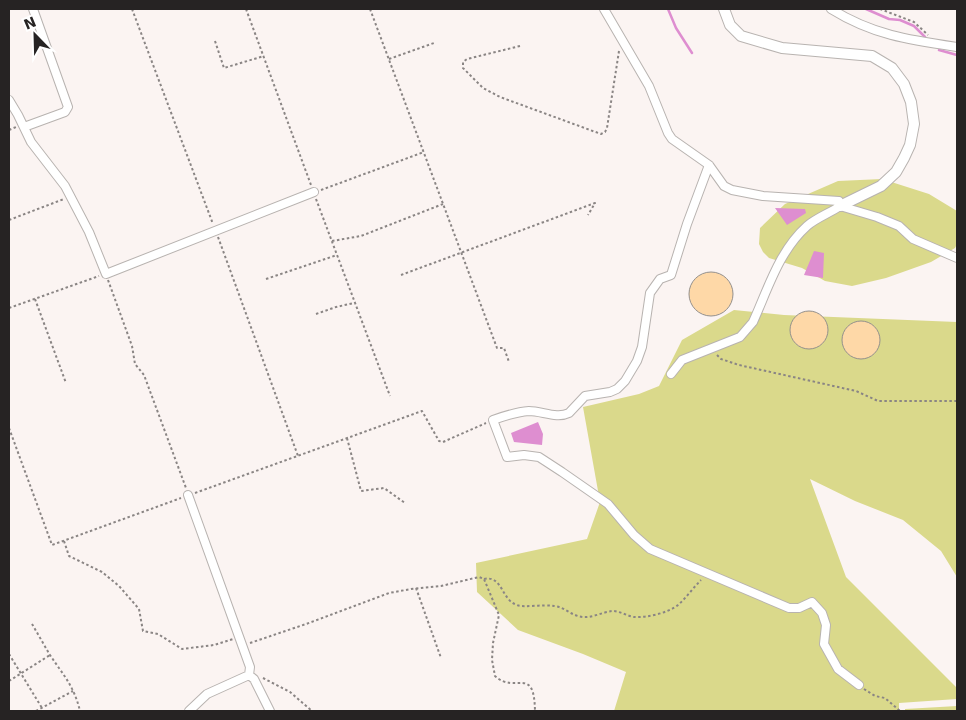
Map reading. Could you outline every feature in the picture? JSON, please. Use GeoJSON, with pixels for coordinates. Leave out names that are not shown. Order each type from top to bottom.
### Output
{"type":"FeatureCollection","features":[{"type":"Feature","properties":{"kind":"street"},"geometry":{"type":"LineString","coordinates":[[24,127],[65,112],[68,107],[33,9]]}},
{"type":"Feature","properties":{"kind":"street"},"geometry":{"type":"LineString","coordinates":[[604,9],[649,86],[668,133],[709,165],[724,186],[732,190],[763,196],[839,201],[840,206]]}},
{"type":"Feature","properties":{"kind":"street"},"geometry":{"type":"LineString","coordinates":[[671,374],[682,360],[740,337],[747,330],[753,322],[784,254],[794,239],[808,225],[840,206],[881,186],[896,172],[910,145],[914,124],[912,102],[904,84],[892,68],[872,56],[782,48],[741,36],[730,26],[724,9]]}},
{"type":"Feature","properties":{"kind":"street"},"geometry":{"type":"LineString","coordinates":[[831,9],[847,19],[880,33],[957,46]]}},
{"type":"Feature","properties":{"kind":"street"},"geometry":{"type":"LineString","coordinates":[[9,100],[31,142],[65,186],[89,232],[106,274],[314,192]]}},
{"type":"Feature","properties":{"kind":"street"},"geometry":{"type":"LineString","coordinates":[[709,165],[687,224],[671,275],[660,279],[650,292],[642,347],[625,381],[617,389],[610,392],[585,396],[566,415],[560,416],[528,411],[493,420],[507,457],[524,455],[539,457],[608,504],[634,535],[650,549],[790,608],[799,608],[812,602],[822,613],[826,625],[824,644],[838,669],[859,685]]}},
{"type":"Feature","properties":{"kind":"street"},"geometry":{"type":"LineString","coordinates":[[840,206],[899,226],[914,239],[957,258]]}},
{"type":"Feature","properties":{"kind":"street"},"geometry":{"type":"LineString","coordinates":[[188,495],[240,636],[252,677],[266,711]]}},
{"type":"Feature","properties":{"kind":"street"},"geometry":{"type":"LineString","coordinates":[[189,711],[207,694],[252,677]]}},
{"type":"Feature","properties":{"kind":"path"},"geometry":{"type":"LineString","coordinates":[[132,9],[298,456]]}},
{"type":"Feature","properties":{"kind":"path"},"geometry":{"type":"LineString","coordinates":[[246,9],[390,396]]}},
{"type":"Feature","properties":{"kind":"path"},"geometry":{"type":"LineString","coordinates":[[370,9],[497,348],[504,348],[509,362]]}},
{"type":"Feature","properties":{"kind":"path"},"geometry":{"type":"LineString","coordinates":[[880,9],[914,22],[927,33],[932,43]]}},
{"type":"Feature","properties":{"kind":"path"},"geometry":{"type":"LineString","coordinates":[[215,41],[224,68],[264,56]]}},
{"type":"Feature","properties":{"kind":"path"},"geometry":{"type":"LineString","coordinates":[[520,46],[467,59],[463,62],[463,68],[483,88],[500,97],[601,134],[607,128],[617,58],[623,42]]}},
{"type":"Feature","properties":{"kind":"path"},"geometry":{"type":"LineString","coordinates":[[389,59],[434,43]]}},
{"type":"Feature","properties":{"kind":"path"},"geometry":{"type":"LineString","coordinates":[[314,192],[424,152]]}},
{"type":"Feature","properties":{"kind":"path"},"geometry":{"type":"LineString","coordinates":[[9,220],[71,197]]}},
{"type":"Feature","properties":{"kind":"path"},"geometry":{"type":"LineString","coordinates":[[401,275],[595,203],[588,215]]}},
{"type":"Feature","properties":{"kind":"path"},"geometry":{"type":"LineString","coordinates":[[332,241],[361,236],[443,204]]}},
{"type":"Feature","properties":{"kind":"path"},"geometry":{"type":"LineString","coordinates":[[266,278],[337,254]]}},
{"type":"Feature","properties":{"kind":"path"},"geometry":{"type":"LineString","coordinates":[[9,308],[106,274],[132,346],[135,364],[144,375],[188,495]]}},
{"type":"Feature","properties":{"kind":"path"},"geometry":{"type":"LineString","coordinates":[[35,298],[66,383]]}},
{"type":"Feature","properties":{"kind":"path"},"geometry":{"type":"LineString","coordinates":[[316,314],[355,303]]}},
{"type":"Feature","properties":{"kind":"path"},"geometry":{"type":"LineString","coordinates":[[714,347],[721,359],[739,365],[856,392],[878,401],[957,401]]}},
{"type":"Feature","properties":{"kind":"path"},"geometry":{"type":"LineString","coordinates":[[9,428],[52,545],[422,411],[439,441],[443,442],[493,420]]}},
{"type":"Feature","properties":{"kind":"path"},"geometry":{"type":"LineString","coordinates":[[347,438],[360,491],[384,488],[405,503]]}},
{"type":"Feature","properties":{"kind":"path"},"geometry":{"type":"LineString","coordinates":[[64,541],[69,556],[108,576],[130,597],[141,613],[143,631],[158,634],[182,649],[214,645],[240,636]]}},
{"type":"Feature","properties":{"kind":"path"},"geometry":{"type":"LineString","coordinates":[[243,645],[306,624],[378,596],[416,588],[441,586],[473,577],[495,580],[507,599],[516,605],[543,604],[558,606],[569,610],[577,616],[584,617],[614,611],[634,617],[646,616],[676,606],[708,573]]}},
{"type":"Feature","properties":{"kind":"path"},"geometry":{"type":"LineString","coordinates":[[484,579],[499,615],[493,644],[492,660],[495,676],[502,681],[523,682],[532,687],[535,711]]}},
{"type":"Feature","properties":{"kind":"path"},"geometry":{"type":"LineString","coordinates":[[416,588],[442,658]]}},
{"type":"Feature","properties":{"kind":"path"},"geometry":{"type":"LineString","coordinates":[[32,624],[50,655],[70,682],[80,711]]}},
{"type":"Feature","properties":{"kind":"path"},"geometry":{"type":"LineString","coordinates":[[9,654],[42,708]]}},
{"type":"Feature","properties":{"kind":"path"},"geometry":{"type":"LineString","coordinates":[[9,681],[50,655]]}},
{"type":"Feature","properties":{"kind":"path"},"geometry":{"type":"LineString","coordinates":[[252,677],[262,678],[284,688],[312,711]]}},
{"type":"Feature","properties":{"kind":"path"},"geometry":{"type":"LineString","coordinates":[[859,685],[875,696],[885,698],[900,711]]}},
{"type":"Feature","properties":{"kind":"path"},"geometry":{"type":"LineString","coordinates":[[36,711],[73,690]]}},
{"type":"Feature","properties":{"kind":"shaded area"},"geometry":{"type":"Polygon","coordinates":[[[882,179],[929,194],[957,211],[957,244],[955,248],[931,262],[886,278],[852,286],[825,281],[802,268],[769,258],[763,252],[759,244],[760,228],[785,204],[838,181],[882,179]]]}},
{"type":"Feature","properties":{"kind":"shaded area"},"geometry":{"type":"Polygon","coordinates":[[[775,208],[805,209],[806,213],[787,225],[775,208]]]}},
{"type":"Feature","properties":{"kind":"shaded area"},"geometry":{"type":"Polygon","coordinates":[[[814,251],[824,253],[823,278],[804,275],[814,251]]]}},
{"type":"Feature","properties":{"kind":"shaded area"},"geometry":{"type":"Polygon","coordinates":[[[734,310],[784,315],[957,322],[957,577],[941,551],[903,520],[855,501],[810,479],[846,577],[957,688],[957,699],[899,703],[899,711],[614,711],[626,672],[518,630],[477,592],[476,563],[587,539],[600,502],[583,407],[639,394],[659,386],[682,340],[734,310]]]}},
{"type":"Feature","properties":{"kind":"shaded area"},"geometry":{"type":"Polygon","coordinates":[[[538,422],[543,434],[542,445],[514,442],[511,433],[538,422]]]}},
{"type":"Feature","properties":{"kind":"shaded area"},"geometry":{"type":"Polygon","coordinates":[[[957,706],[957,711],[905,711],[905,709],[957,706]]]}},
{"type":"Feature","properties":{"kind":"building"},"geometry":{"type":"Polygon","coordinates":[[[711,272],[723,276],[729,282],[733,294],[729,306],[723,312],[711,316],[699,312],[693,306],[689,294],[693,282],[699,276],[711,272]]]}},
{"type":"Feature","properties":{"kind":"building"},"geometry":{"type":"Polygon","coordinates":[[[809,311],[823,316],[828,330],[823,344],[809,349],[795,344],[790,330],[795,316],[809,311]]]}},
{"type":"Feature","properties":{"kind":"building"},"geometry":{"type":"Polygon","coordinates":[[[861,321],[875,326],[880,340],[875,354],[861,359],[847,354],[842,340],[847,326],[861,321]]]}},
{"type":"Feature","properties":{"kind":"waterway"},"geometry":{"type":"LineString","coordinates":[[668,9],[676,28],[692,53]]}},
{"type":"Feature","properties":{"kind":"waterway"},"geometry":{"type":"LineString","coordinates":[[866,9],[889,19],[900,20],[914,26],[925,37]]}},
{"type":"Feature","properties":{"kind":"waterway"},"geometry":{"type":"LineString","coordinates":[[939,50],[957,55]]}}]}
